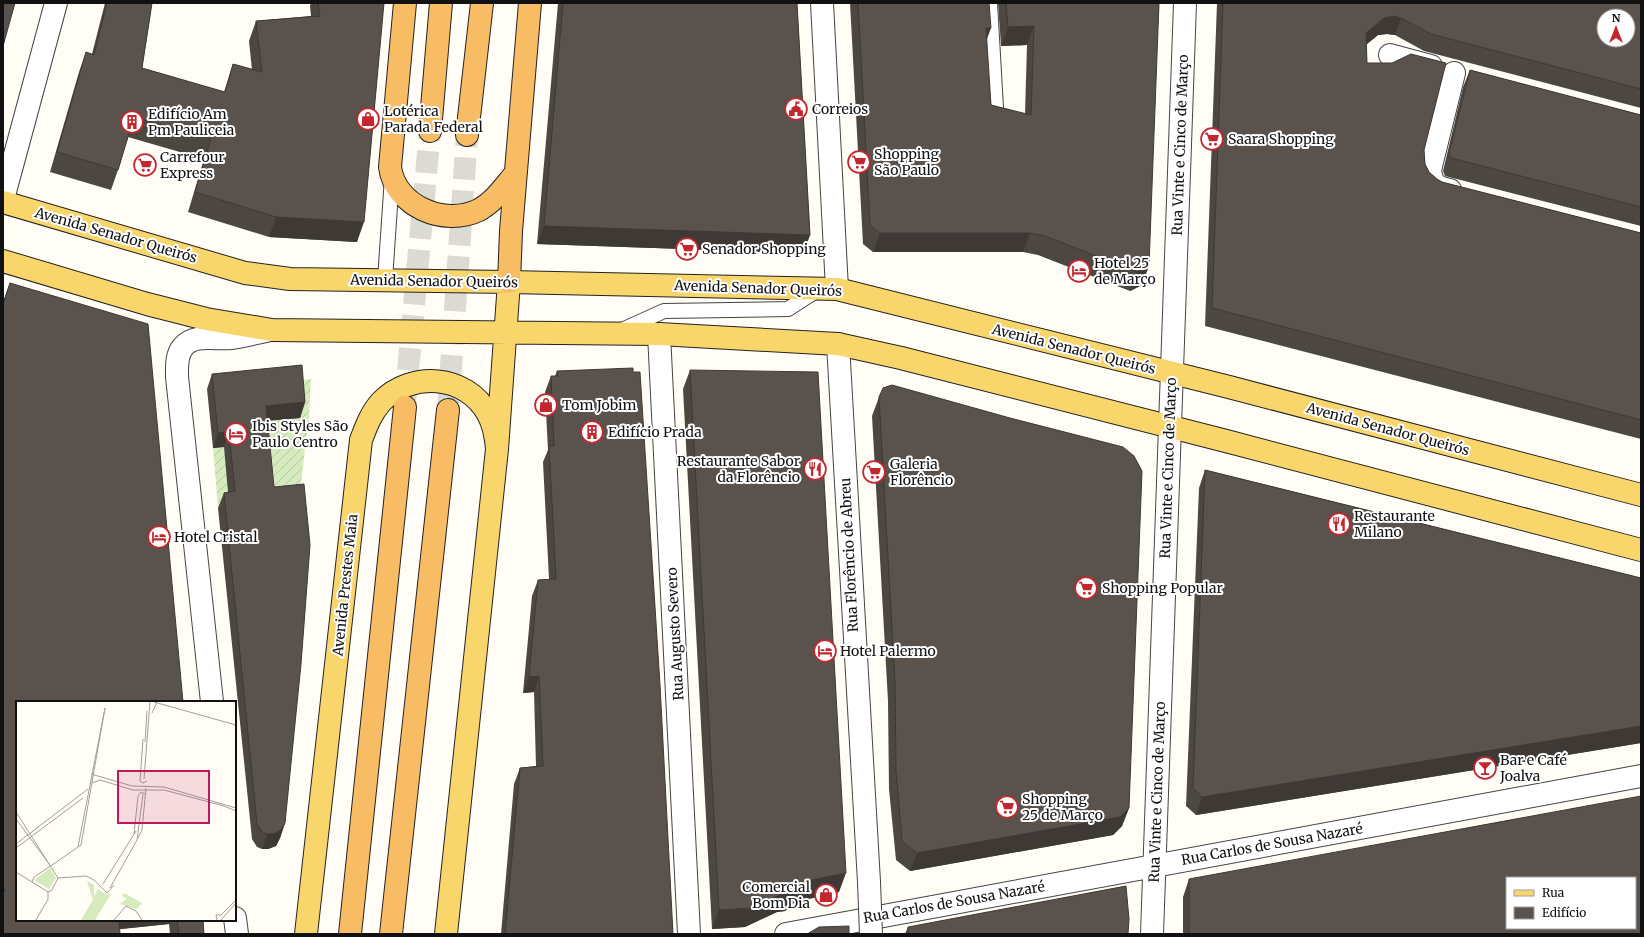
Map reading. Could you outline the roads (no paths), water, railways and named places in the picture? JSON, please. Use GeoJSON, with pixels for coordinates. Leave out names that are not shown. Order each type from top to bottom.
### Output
{"type":"FeatureCollection","features":[{"type":"Feature","properties":{"kind":"highway"},"geometry":{"type":"LineString","coordinates":[[405,3],[390,167],[395,185],[401,193],[417,207],[437,214],[457,216],[478,210],[495,199],[516,173]]}},
{"type":"Feature","properties":{"kind":"highway"},"geometry":{"type":"LineString","coordinates":[[430,131],[441,3]]}},
{"type":"Feature","properties":{"kind":"highway"},"geometry":{"type":"LineString","coordinates":[[467,135],[482,3]]}},
{"type":"Feature","properties":{"kind":"highway"},"geometry":{"type":"LineString","coordinates":[[509,282],[516,173],[530,3]]}},
{"type":"Feature","properties":{"kind":"highway"},"geometry":{"type":"LineString","coordinates":[[350,934],[404,406]]}},
{"type":"Feature","properties":{"kind":"highway"},"geometry":{"type":"LineString","coordinates":[[391,934],[448,410]]}},
{"type":"Feature","properties":{"kind":"main road","name":"Avenida Senador Queirós"},"geometry":{"type":"LineString","coordinates":[[3,201],[245,273],[290,279],[829,288],[1171,373],[1641,495]]}},
{"type":"Feature","properties":{"kind":"main road"},"geometry":{"type":"LineString","coordinates":[[3,261],[206,319],[272,330],[505,334],[659,334],[838,344],[908,360],[1641,550]]}},
{"type":"Feature","properties":{"kind":"main road","name":"Avenida Prestes Maia"},"geometry":{"type":"LineString","coordinates":[[446,934],[497,449],[509,282]]}},
{"type":"Feature","properties":{"kind":"main road","name":"Avenida Prestes Maia"},"geometry":{"type":"LineString","coordinates":[[306,934],[361,440],[372,414],[389,395],[411,383],[436,381],[449,383],[460,388],[471,394],[480,403],[488,413],[493,425],[497,449]]}},
{"type":"Feature","properties":{"kind":"street"},"geometry":{"type":"LineString","coordinates":[[3,201],[56,3]]}},
{"type":"Feature","properties":{"kind":"street"},"geometry":{"type":"LineString","coordinates":[[822,3],[829,288]]}},
{"type":"Feature","properties":{"kind":"street","name":"Rua Vinte e Cinco de Março"},"geometry":{"type":"LineString","coordinates":[[1152,934],[1185,3]]}},
{"type":"Feature","properties":{"kind":"street"},"geometry":{"type":"LineString","coordinates":[[1390,55],[1477,78]]}},
{"type":"Feature","properties":{"kind":"street"},"geometry":{"type":"LineString","coordinates":[[1454,73],[1430,170],[1431,180],[1439,188],[1469,195]]}},
{"type":"Feature","properties":{"kind":"street"},"geometry":{"type":"LineString","coordinates":[[212,701],[177,377],[178,358],[183,347],[191,341],[202,338],[230,338],[272,330]]}},
{"type":"Feature","properties":{"kind":"street","name":"Rua Augusto Severo"},"geometry":{"type":"LineString","coordinates":[[659,334],[689,934]]}},
{"type":"Feature","properties":{"kind":"street","name":"Rua Florêncio de Abreu"},"geometry":{"type":"LineString","coordinates":[[838,344],[871,934]]}},
{"type":"Feature","properties":{"kind":"street","name":"Rua Carlos de Sousa Nazaré"},"geometry":{"type":"LineString","coordinates":[[786,934],[1641,776]]}},
{"type":"Feature","properties":{"kind":"street"},"geometry":{"type":"LineString","coordinates":[[235,921],[237,934]]}},
{"type":"Feature","properties":{"kind":"lane"},"geometry":{"type":"LineString","coordinates":[[990,3],[996,108]]}},
{"type":"Feature","properties":{"kind":"lane"},"geometry":{"type":"LineString","coordinates":[[385,280],[392,177]]}},
{"type":"Feature","properties":{"kind":"lane"},"geometry":{"type":"LineString","coordinates":[[612,335],[664,311],[788,309],[829,288]]}},
{"type":"Feature","properties":{"kind":"tunnel"},"geometry":{"type":"LineString","coordinates":[[405,403],[430,131]]}},
{"type":"Feature","properties":{"kind":"tunnel"},"geometry":{"type":"LineString","coordinates":[[448,410],[467,135]]}},
{"type":"Feature","properties":{"kind":"place","name":"Correios"},"geometry":{"type":"Point","coordinates":[796,109]}},
{"type":"Feature","properties":{"kind":"place","name":"Lotérica Parada Federal"},"geometry":{"type":"Point","coordinates":[368,119]}},
{"type":"Feature","properties":{"kind":"place","name":"Edifício Am Pm Pauliceia"},"geometry":{"type":"Point","coordinates":[132,122]}},
{"type":"Feature","properties":{"kind":"place","name":"Saara Shopping"},"geometry":{"type":"Point","coordinates":[1212,139]}},
{"type":"Feature","properties":{"kind":"place","name":"Shopping São Paulo"},"geometry":{"type":"Point","coordinates":[859,162]}},
{"type":"Feature","properties":{"kind":"place","name":"Carrefour Express"},"geometry":{"type":"Point","coordinates":[145,165]}},
{"type":"Feature","properties":{"kind":"place","name":"Senador Shopping"},"geometry":{"type":"Point","coordinates":[687,249]}},
{"type":"Feature","properties":{"kind":"place","name":"Hotel 25 de Março"},"geometry":{"type":"Point","coordinates":[1079,271]}},
{"type":"Feature","properties":{"kind":"place","name":"Tom Jobim"},"geometry":{"type":"Point","coordinates":[546,405]}},
{"type":"Feature","properties":{"kind":"place","name":"Edifício Prada"},"geometry":{"type":"Point","coordinates":[592,432]}},
{"type":"Feature","properties":{"kind":"place","name":"Ibis Styles São Paulo Centro"},"geometry":{"type":"Point","coordinates":[236,434]}},
{"type":"Feature","properties":{"kind":"place","name":"Restaurante Sabor da Florêncio"},"geometry":{"type":"Point","coordinates":[815,469]}},
{"type":"Feature","properties":{"kind":"place","name":"Galeria Florêncio"},"geometry":{"type":"Point","coordinates":[874,472]}},
{"type":"Feature","properties":{"kind":"place","name":"Restaurante Milano"},"geometry":{"type":"Point","coordinates":[1339,524]}},
{"type":"Feature","properties":{"kind":"place","name":"Hotel Cristal"},"geometry":{"type":"Point","coordinates":[159,537]}},
{"type":"Feature","properties":{"kind":"place","name":"Shopping Popular"},"geometry":{"type":"Point","coordinates":[1086,588]}},
{"type":"Feature","properties":{"kind":"place","name":"Hotel Palermo"},"geometry":{"type":"Point","coordinates":[825,651]}},
{"type":"Feature","properties":{"kind":"place","name":"Bar e Café Joalva"},"geometry":{"type":"Point","coordinates":[1485,768]}},
{"type":"Feature","properties":{"kind":"place","name":"Shopping 25 de Março"},"geometry":{"type":"Point","coordinates":[1007,807]}},
{"type":"Feature","properties":{"kind":"place","name":"Comercial Bom Dia"},"geometry":{"type":"Point","coordinates":[826,895]}}]}
